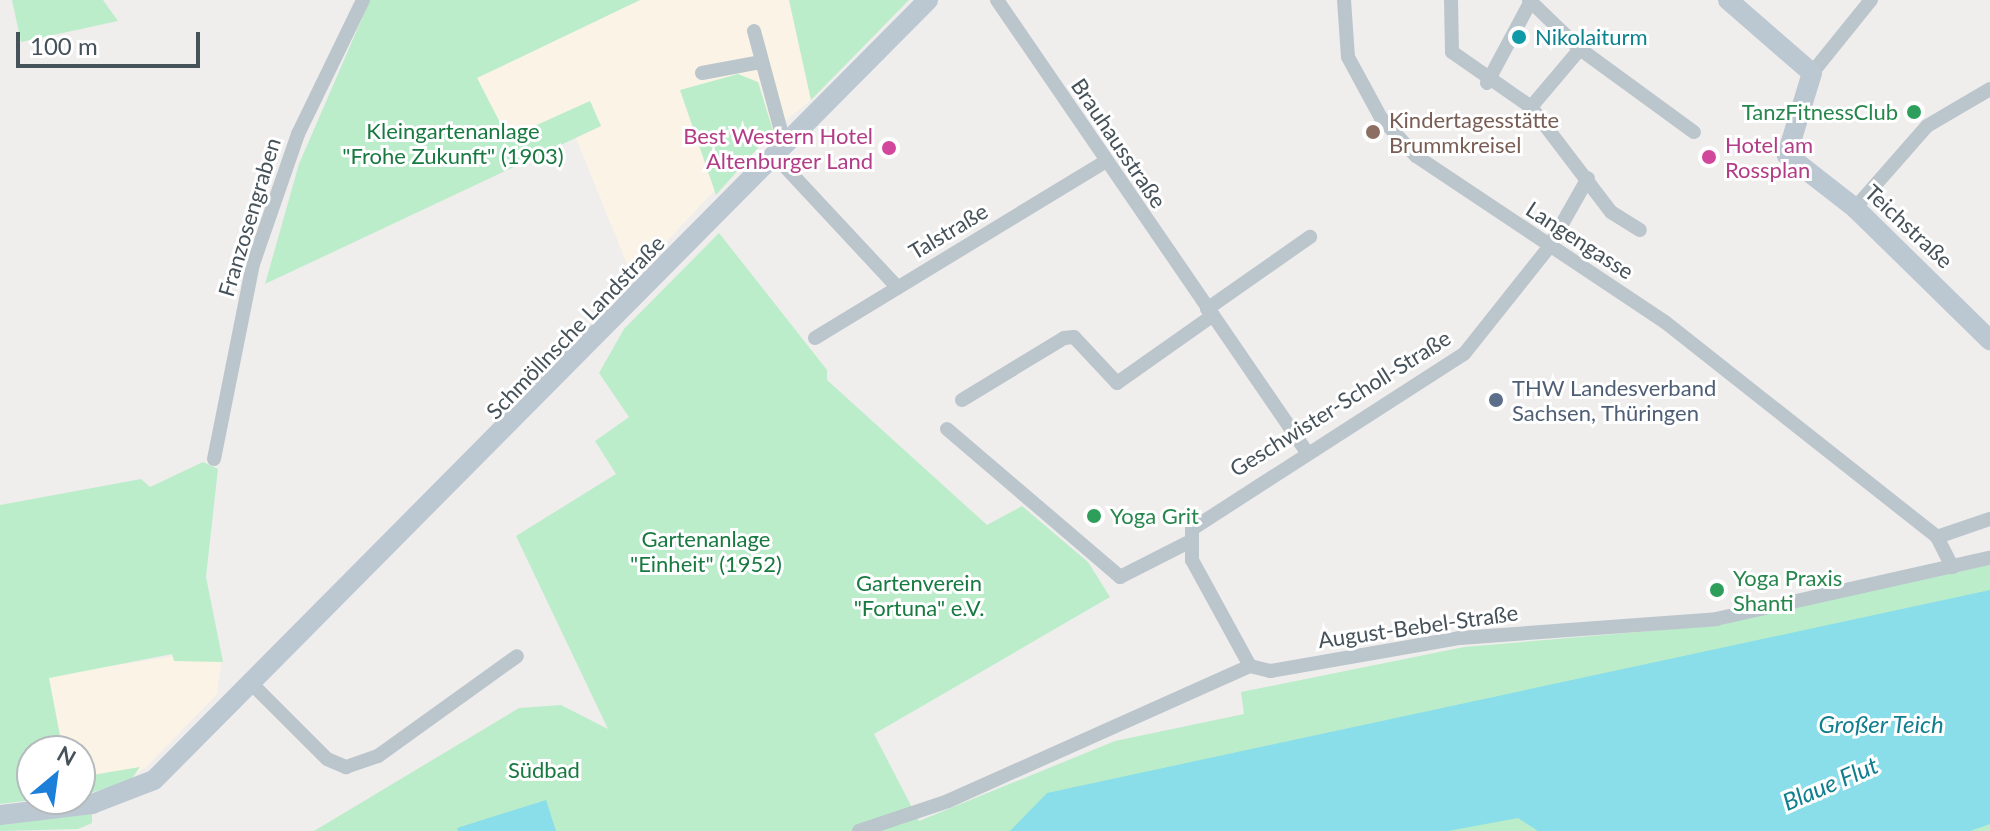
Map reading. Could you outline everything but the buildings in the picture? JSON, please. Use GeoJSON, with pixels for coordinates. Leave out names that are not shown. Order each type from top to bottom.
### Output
{"type":"FeatureCollection","features":[{"type":"Feature","properties":{"kind":"main road","name":"Schmöllnsche Landstraße"},"geometry":{"type":"LineString","coordinates":[[0,815],[135,792],[251,683],[928,0]]}},
{"type":"Feature","properties":{"kind":"main road"},"geometry":{"type":"LineString","coordinates":[[1728,0],[1812,73]]}},
{"type":"Feature","properties":{"kind":"main road","name":"Teichstraße"},"geometry":{"type":"LineString","coordinates":[[1812,73],[1787,155],[1855,208],[1990,340]]}},
{"type":"Feature","properties":{"kind":"street","name":"Franzosengraben"},"geometry":{"type":"LineString","coordinates":[[214,459],[253,264],[298,134],[363,0]]}},
{"type":"Feature","properties":{"kind":"street","name":"Brauhausstraße"},"geometry":{"type":"LineString","coordinates":[[997,0],[1104,162],[1306,451]]}},
{"type":"Feature","properties":{"kind":"street","name":"Langengasse"},"geometry":{"type":"LineString","coordinates":[[1344,0],[1348,57],[1381,118],[1416,156],[1665,322],[1937,537]]}},
{"type":"Feature","properties":{"kind":"street"},"geometry":{"type":"LineString","coordinates":[[1451,0],[1452,52],[1487,83],[1531,107],[1611,212],[1640,230]]}},
{"type":"Feature","properties":{"kind":"street"},"geometry":{"type":"LineString","coordinates":[[1812,73],[1871,0]]}},
{"type":"Feature","properties":{"kind":"street"},"geometry":{"type":"LineString","coordinates":[[1487,83],[1530,1],[1580,49],[1694,132]]}},
{"type":"Feature","properties":{"kind":"street"},"geometry":{"type":"LineString","coordinates":[[754,31],[780,151],[898,288]]}},
{"type":"Feature","properties":{"kind":"street"},"geometry":{"type":"LineString","coordinates":[[1531,107],[1580,49]]}},
{"type":"Feature","properties":{"kind":"street"},"geometry":{"type":"LineString","coordinates":[[702,73],[760,62]]}},
{"type":"Feature","properties":{"kind":"street"},"geometry":{"type":"LineString","coordinates":[[1855,208],[1927,126],[1990,89]]}},
{"type":"Feature","properties":{"kind":"street","name":"Talstraße"},"geometry":{"type":"LineString","coordinates":[[815,338],[1104,162]]}},
{"type":"Feature","properties":{"kind":"street","name":"Geschwister-Scholl-Straße"},"geometry":{"type":"LineString","coordinates":[[1187,543],[1206,514],[1464,354],[1549,247],[1588,178]]}},
{"type":"Feature","properties":{"kind":"street"},"geometry":{"type":"LineString","coordinates":[[962,400],[1064,338],[1074,337],[1117,383],[1310,237]]}},
{"type":"Feature","properties":{"kind":"street"},"geometry":{"type":"LineString","coordinates":[[947,429],[1120,577],[1187,543],[1250,666]]}},
{"type":"Feature","properties":{"kind":"street"},"geometry":{"type":"LineString","coordinates":[[1952,567],[1937,537],[1990,519]]}},
{"type":"Feature","properties":{"kind":"street","name":"August-Bebel-Straße"},"geometry":{"type":"LineString","coordinates":[[859,831],[918,813],[1250,666],[1270,671],[1460,638],[1693,622],[1990,558]]}},
{"type":"Feature","properties":{"kind":"street"},"geometry":{"type":"LineString","coordinates":[[251,683],[327,759],[346,767],[378,756],[517,656]]}},
{"type":"Feature","properties":{"kind":"shaded area"},"geometry":{"type":"Polygon","coordinates":[[[640,0],[789,0],[811,100],[773,131],[759,82],[711,167],[715,190],[641,269],[627,264],[576,138],[601,126],[590,101],[508,138],[477,78],[640,0]]]}},
{"type":"Feature","properties":{"kind":"shaded area"},"geometry":{"type":"Polygon","coordinates":[[[213,650],[221,663],[217,694],[146,767],[127,779],[96,786],[96,735],[48,735],[41,677],[213,650]]]}},
{"type":"Feature","properties":{"kind":"green space"},"geometry":{"type":"Polygon","coordinates":[[[12,0],[103,0],[118,21],[21,42],[12,0]]]}},
{"type":"Feature","properties":{"kind":"green space","name":"Kleingartenanlage \"Frohe Zukunft\" (1903)"},"geometry":{"type":"Polygon","coordinates":[[[370,0],[640,0],[477,78],[508,138],[590,101],[601,126],[265,284],[299,164],[370,0]]]}},
{"type":"Feature","properties":{"kind":"green space"},"geometry":{"type":"Polygon","coordinates":[[[789,0],[909,0],[811,100],[789,0]]]}},
{"type":"Feature","properties":{"kind":"green space"},"geometry":{"type":"Polygon","coordinates":[[[738,74],[758,82],[773,131],[716,195],[680,90],[738,74]]]}},
{"type":"Feature","properties":{"kind":"green space"},"geometry":{"type":"Polygon","coordinates":[[[719,233],[827,370],[827,380],[987,525],[1022,506],[1088,562],[1110,597],[874,734],[919,821],[1115,741],[1244,714],[1241,692],[1464,647],[1708,626],[1990,565],[1990,831],[314,831],[519,708],[561,705],[608,729],[516,536],[616,474],[595,441],[629,417],[599,373],[624,329],[719,233]]]}},
{"type":"Feature","properties":{"kind":"green space"},"geometry":{"type":"Polygon","coordinates":[[[203,462],[218,469],[206,577],[223,662],[174,661],[172,654],[49,678],[60,735],[16,735],[16,802],[0,804],[0,505],[141,479],[150,487],[203,462]]]}},
{"type":"Feature","properties":{"kind":"green space"},"geometry":{"type":"Polygon","coordinates":[[[140,767],[130,781],[96,791],[96,774],[140,767]]]}},
{"type":"Feature","properties":{"kind":"green space"},"geometry":{"type":"Polygon","coordinates":[[[92,815],[92,823],[78,829],[0,831],[0,824],[92,815]]]}},
{"type":"Feature","properties":{"kind":"water","name":"Großer Teich"},"geometry":{"type":"Polygon","coordinates":[[[1990,590],[1990,824],[1970,831],[1538,831],[1518,818],[1448,831],[1010,831],[1047,793],[1990,590]]]}},
{"type":"Feature","properties":{"kind":"water"},"geometry":{"type":"Polygon","coordinates":[[[546,800],[556,831],[458,831],[457,828],[546,800]]]}},
{"type":"Feature","properties":{"kind":"place","name":"Nikolaiturm"},"geometry":{"type":"Point","coordinates":[1519,37]}},
{"type":"Feature","properties":{"kind":"place","name":"TanzFitnessClub"},"geometry":{"type":"Point","coordinates":[1914,112]}},
{"type":"Feature","properties":{"kind":"place","name":"Kindertagesstätte Brummkreisel"},"geometry":{"type":"Point","coordinates":[1373,132]}},
{"type":"Feature","properties":{"kind":"place","name":"Best Western Hotel Altenburger Land"},"geometry":{"type":"Point","coordinates":[889,148]}},
{"type":"Feature","properties":{"kind":"place","name":"Hotel am Rossplan"},"geometry":{"type":"Point","coordinates":[1709,157]}},
{"type":"Feature","properties":{"kind":"place","name":"THW Landesverband Sachsen, Thüringen"},"geometry":{"type":"Point","coordinates":[1496,400]}},
{"type":"Feature","properties":{"kind":"place","name":"Yoga Grit"},"geometry":{"type":"Point","coordinates":[1094,516]}},
{"type":"Feature","properties":{"kind":"place","name":"Yoga Praxis Shanti"},"geometry":{"type":"Point","coordinates":[1717,590]}},
{"type":"Feature","properties":{"kind":"park label","name":"Gartenanlage \"Einheit\" (1952)"},"geometry":{"type":"Point","coordinates":[706,550]}},
{"type":"Feature","properties":{"kind":"park label","name":"Gartenverein \"Fortuna\" e.V."},"geometry":{"type":"Point","coordinates":[919,594]}},
{"type":"Feature","properties":{"kind":"park label","name":"Südbad"},"geometry":{"type":"Point","coordinates":[544,770]}},
{"type":"Feature","properties":{"kind":"water label","name":"Blaue Flut"},"geometry":{"type":"Point","coordinates":[1830,783]}}]}
